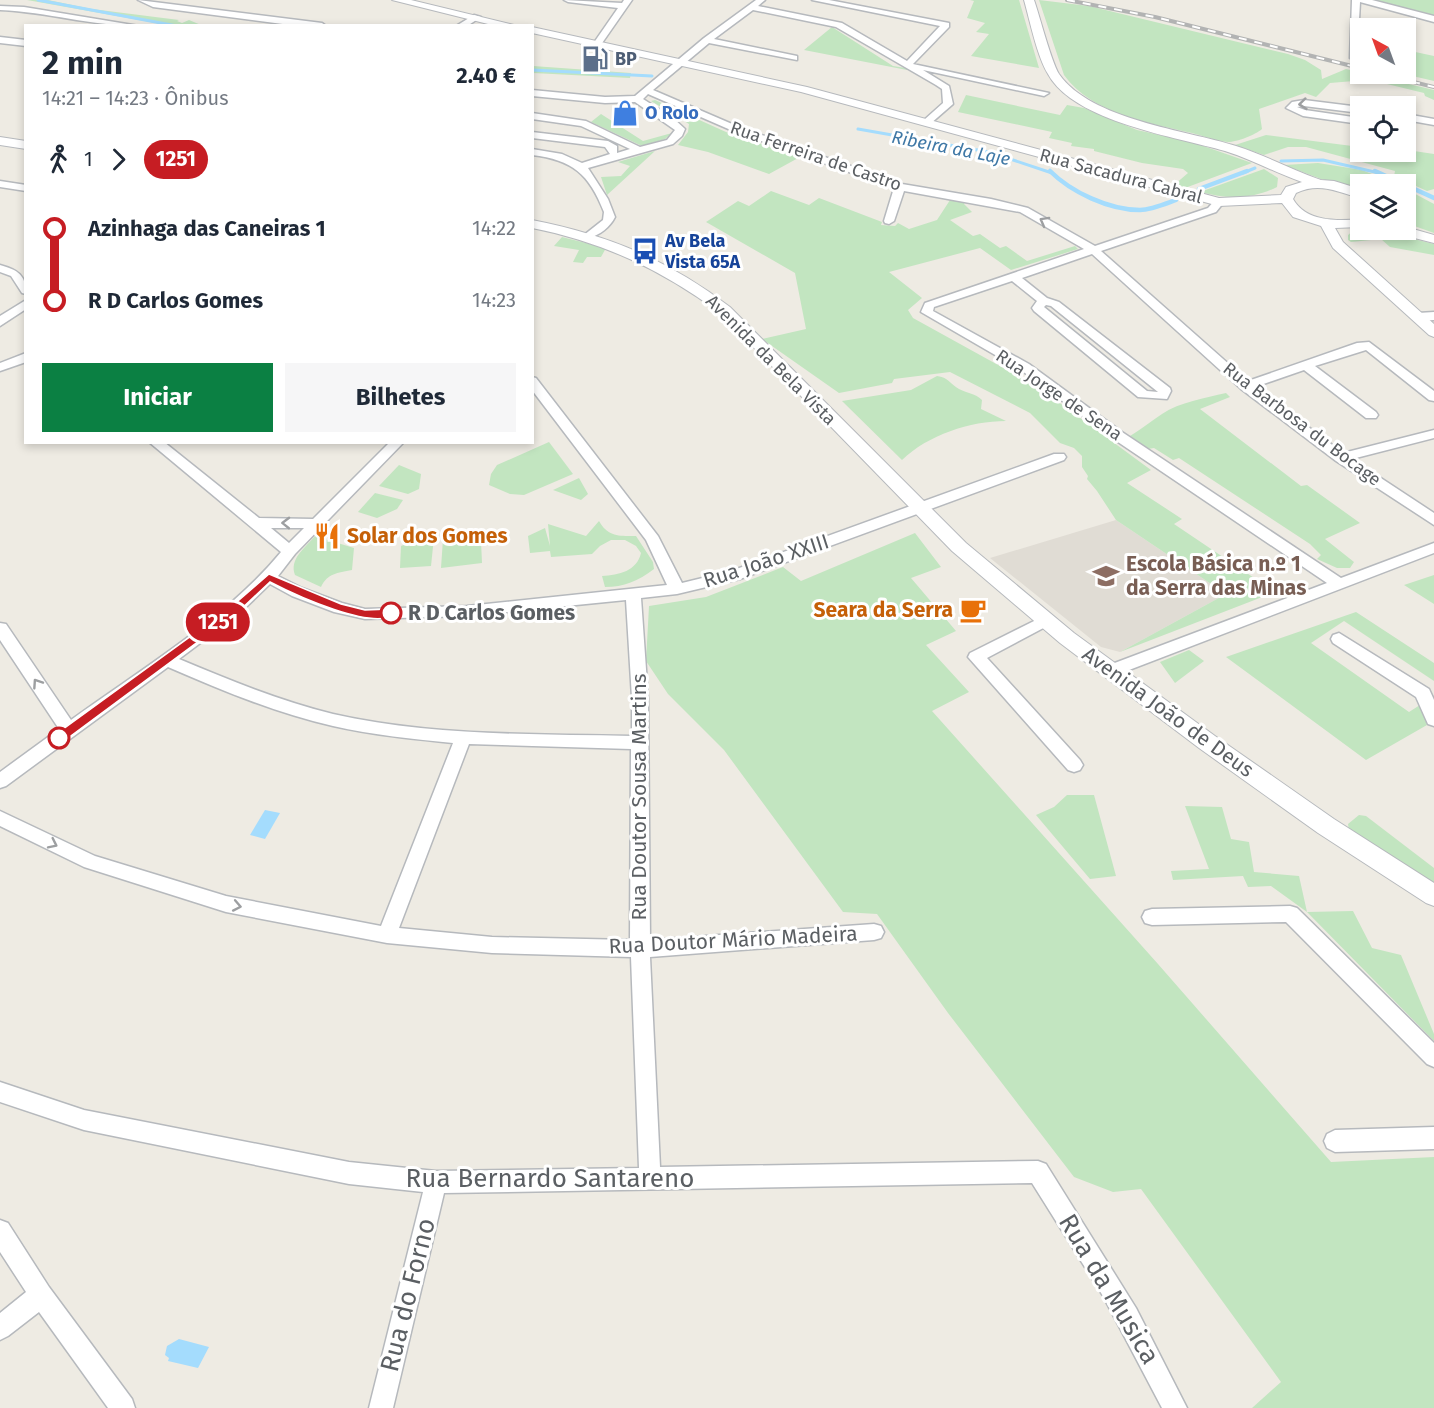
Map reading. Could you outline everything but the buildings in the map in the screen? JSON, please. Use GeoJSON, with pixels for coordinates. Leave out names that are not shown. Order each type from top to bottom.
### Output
{"type":"FeatureCollection","features":[{"type":"Feature","properties":{"kind":"street"},"geometry":{"type":"LineString","coordinates":[[142,0],[153,5],[306,24]]}},
{"type":"Feature","properties":{"kind":"street"},"geometry":{"type":"LineString","coordinates":[[397,0],[505,24]]}},
{"type":"Feature","properties":{"kind":"street"},"geometry":{"type":"LineString","coordinates":[[568,0],[627,3]]}},
{"type":"Feature","properties":{"kind":"street"},"geometry":{"type":"LineString","coordinates":[[534,93],[604,100],[637,99],[679,62],[761,0]]}},
{"type":"Feature","properties":{"kind":"street"},"geometry":{"type":"LineString","coordinates":[[816,0],[946,25],[909,64]]}},
{"type":"Feature","properties":{"kind":"street"},"geometry":{"type":"LineString","coordinates":[[1029,0],[1053,74],[1077,96],[1099,110],[1130,122],[1217,144],[1321,184],[1350,190]]}},
{"type":"Feature","properties":{"kind":"street"},"geometry":{"type":"LineString","coordinates":[[1355,18],[1356,0]]}},
{"type":"Feature","properties":{"kind":"street"},"geometry":{"type":"LineString","coordinates":[[1363,0],[1434,19]]}},
{"type":"Feature","properties":{"kind":"street"},"geometry":{"type":"LineString","coordinates":[[597,44],[627,3]]}},
{"type":"Feature","properties":{"kind":"street"},"geometry":{"type":"LineString","coordinates":[[0,8],[24,9],[122,24]]}},
{"type":"Feature","properties":{"kind":"street"},"geometry":{"type":"LineString","coordinates":[[752,8],[839,25],[939,83],[946,88],[948,104],[927,122]]}},
{"type":"Feature","properties":{"kind":"street"},"geometry":{"type":"LineString","coordinates":[[464,24],[477,17]]}},
{"type":"Feature","properties":{"kind":"street","name":"Rua Sacadura Cabral"},"geometry":{"type":"LineString","coordinates":[[534,30],[803,88],[1219,202],[1254,202],[1288,194],[1302,185],[1321,184]]}},
{"type":"Feature","properties":{"kind":"street"},"geometry":{"type":"LineString","coordinates":[[0,40],[24,43]]}},
{"type":"Feature","properties":{"kind":"street"},"geometry":{"type":"LineString","coordinates":[[707,40],[794,58]]}},
{"type":"Feature","properties":{"kind":"street"},"geometry":{"type":"LineString","coordinates":[[909,64],[1044,93]]}},
{"type":"Feature","properties":{"kind":"street"},"geometry":{"type":"LineString","coordinates":[[939,83],[946,77],[957,74]]}},
{"type":"Feature","properties":{"kind":"street","name":"Rua Ferreira de Castro"},"geometry":{"type":"LineString","coordinates":[[648,91],[736,129],[900,187],[991,202],[1024,210],[1094,250]]}},
{"type":"Feature","properties":{"kind":"street"},"geometry":{"type":"LineString","coordinates":[[582,167],[670,142],[679,134],[680,129],[673,121],[648,108],[637,99]]}},
{"type":"Feature","properties":{"kind":"street"},"geometry":{"type":"LineString","coordinates":[[1350,109],[1304,103],[1295,104],[1291,108],[1350,119]]}},
{"type":"Feature","properties":{"kind":"street"},"geometry":{"type":"LineString","coordinates":[[534,116],[583,123],[639,150]]}},
{"type":"Feature","properties":{"kind":"street"},"geometry":{"type":"LineString","coordinates":[[1416,119],[1434,122]]}},
{"type":"Feature","properties":{"kind":"street"},"geometry":{"type":"LineString","coordinates":[[1416,128],[1434,130]]}},
{"type":"Feature","properties":{"kind":"street"},"geometry":{"type":"LineString","coordinates":[[534,135],[608,144],[613,148],[611,157]]}},
{"type":"Feature","properties":{"kind":"street"},"geometry":{"type":"LineString","coordinates":[[0,141],[24,145]]}},
{"type":"Feature","properties":{"kind":"street"},"geometry":{"type":"LineString","coordinates":[[534,152],[569,159],[582,167],[608,207],[610,216],[606,223],[589,235]]}},
{"type":"Feature","properties":{"kind":"street"},"geometry":{"type":"LineString","coordinates":[[1278,169],[1291,184],[1288,194],[1292,208],[1301,214],[1326,223],[1350,223]]}},
{"type":"Feature","properties":{"kind":"street"},"geometry":{"type":"LineString","coordinates":[[0,184],[24,188]]}},
{"type":"Feature","properties":{"kind":"street"},"geometry":{"type":"LineString","coordinates":[[889,221],[900,187]]}},
{"type":"Feature","properties":{"kind":"street"},"geometry":{"type":"LineString","coordinates":[[1094,250],[1212,210],[1219,202]]}},
{"type":"Feature","properties":{"kind":"street"},"geometry":{"type":"LineString","coordinates":[[1326,223],[1338,245],[1434,332]]}},
{"type":"Feature","properties":{"kind":"street","name":"Avenida da Bela Vista"},"geometry":{"type":"LineString","coordinates":[[534,224],[589,235],[665,269],[692,284],[724,310],[919,508]]}},
{"type":"Feature","properties":{"kind":"street"},"geometry":{"type":"LineString","coordinates":[[1416,233],[1434,239]]}},
{"type":"Feature","properties":{"kind":"street","name":"Rua Jorge de Sena"},"geometry":{"type":"LineString","coordinates":[[1094,250],[929,305],[927,312],[1024,367],[1118,435],[1340,584]]}},
{"type":"Feature","properties":{"kind":"street","name":"Rua Barbosa du Bocage"},"geometry":{"type":"LineString","coordinates":[[1094,250],[1246,386],[1341,458],[1434,520]]}},
{"type":"Feature","properties":{"kind":"street"},"geometry":{"type":"LineString","coordinates":[[0,268],[15,274],[24,288]]}},
{"type":"Feature","properties":{"kind":"street"},"geometry":{"type":"LineString","coordinates":[[1014,277],[1043,300],[1055,304],[1165,391],[1162,396],[1143,394],[1038,308],[1043,300]]}},
{"type":"Feature","properties":{"kind":"street"},"geometry":{"type":"LineString","coordinates":[[0,322],[24,304]]}},
{"type":"Feature","properties":{"kind":"street"},"geometry":{"type":"LineString","coordinates":[[1418,317],[1434,316]]}},
{"type":"Feature","properties":{"kind":"street"},"geometry":{"type":"LineString","coordinates":[[1246,386],[1361,346],[1369,346],[1434,397]]}},
{"type":"Feature","properties":{"kind":"street"},"geometry":{"type":"LineString","coordinates":[[0,368],[24,358]]}},
{"type":"Feature","properties":{"kind":"street"},"geometry":{"type":"LineString","coordinates":[[1306,365],[1371,415]]}},
{"type":"Feature","properties":{"kind":"street","name":"Rua João XXIII"},"geometry":{"type":"LineString","coordinates":[[534,384],[653,539],[677,589],[735,575],[1059,457]]}},
{"type":"Feature","properties":{"kind":"street"},"geometry":{"type":"LineString","coordinates":[[1341,458],[1434,434]]}},
{"type":"Feature","properties":{"kind":"street"},"geometry":{"type":"LineString","coordinates":[[158,444],[290,551]]}},
{"type":"Feature","properties":{"kind":"street"},"geometry":{"type":"LineString","coordinates":[[0,781],[234,610],[269,577],[290,551],[396,444]]}},
{"type":"Feature","properties":{"kind":"street","name":"Avenida João de Deus"},"geometry":{"type":"LineString","coordinates":[[919,508],[959,547],[1110,671],[1317,819],[1434,896]]}},
{"type":"Feature","properties":{"kind":"street"},"geometry":{"type":"LineString","coordinates":[[255,522],[317,524]]}},
{"type":"Feature","properties":{"kind":"street"},"geometry":{"type":"LineString","coordinates":[[1110,671],[1434,548]]}},
{"type":"Feature","properties":{"kind":"street"},"geometry":{"type":"LineString","coordinates":[[269,577],[297,592],[339,608],[365,614],[467,611],[677,589]]}},
{"type":"Feature","properties":{"kind":"street","name":"Rua Doutor Sousa Martins"},"geometry":{"type":"LineString","coordinates":[[633,595],[640,698],[640,949],[650,1179]]}},
{"type":"Feature","properties":{"kind":"street"},"geometry":{"type":"LineString","coordinates":[[1046,620],[976,657],[1074,765]]}},
{"type":"Feature","properties":{"kind":"street"},"geometry":{"type":"LineString","coordinates":[[0,628],[69,731]]}},
{"type":"Feature","properties":{"kind":"street"},"geometry":{"type":"LineString","coordinates":[[1339,639],[1423,693],[1434,720]]}},
{"type":"Feature","properties":{"kind":"street"},"geometry":{"type":"LineString","coordinates":[[167,660],[233,688],[356,724],[463,738],[639,743]]}},
{"type":"Feature","properties":{"kind":"street"},"geometry":{"type":"LineString","coordinates":[[387,935],[463,738]]}},
{"type":"Feature","properties":{"kind":"street","name":"Rua Doutor Mário Madeira"},"geometry":{"type":"LineString","coordinates":[[0,818],[90,862],[226,904],[387,935],[492,945],[640,949],[874,932]]}},
{"type":"Feature","properties":{"kind":"street"},"geometry":{"type":"LineString","coordinates":[[1152,916],[1290,914],[1434,1057]]}},
{"type":"Feature","properties":{"kind":"street","name":"Rua Bernardo Santareno"},"geometry":{"type":"LineString","coordinates":[[0,1092],[84,1120],[349,1173],[436,1182],[1038,1172]]}},
{"type":"Feature","properties":{"kind":"street"},"geometry":{"type":"LineString","coordinates":[[1335,1141],[1434,1138]]}},
{"type":"Feature","properties":{"kind":"street","name":"Rua da Musica"},"geometry":{"type":"LineString","coordinates":[[1038,1172],[1106,1275],[1149,1353],[1175,1408]]}},
{"type":"Feature","properties":{"kind":"street","name":"Rua do Forno"},"geometry":{"type":"LineString","coordinates":[[381,1408],[436,1182]]}},
{"type":"Feature","properties":{"kind":"street"},"geometry":{"type":"LineString","coordinates":[[0,1231],[41,1295],[122,1408]]}},
{"type":"Feature","properties":{"kind":"street"},"geometry":{"type":"LineString","coordinates":[[0,1328],[41,1295]]}},
{"type":"Feature","properties":{"kind":"shaded area","name":"Escola Básica n.º 1 da Serra das Minas"},"geometry":{"type":"Polygon","coordinates":[[[1116,520],[1226,594],[1120,652],[1101,647],[990,558],[1116,520]]]}},
{"type":"Feature","properties":{"kind":"green space"},"geometry":{"type":"Polygon","coordinates":[[[27,0],[48,0],[92,9],[179,20],[177,21],[182,23],[189,20],[199,24],[161,24],[27,0]]]}},
{"type":"Feature","properties":{"kind":"green space"},"geometry":{"type":"Polygon","coordinates":[[[970,0],[1019,0],[1039,68],[971,56],[989,34],[976,32],[985,23],[967,18],[974,1],[970,0]]]}},
{"type":"Feature","properties":{"kind":"green space"},"geometry":{"type":"Polygon","coordinates":[[[1039,0],[1089,6],[1288,54],[1305,60],[1321,70],[1322,79],[1346,69],[1350,70],[1350,81],[1330,83],[1316,97],[1305,93],[1259,109],[1262,129],[1251,136],[1228,142],[1122,115],[1090,99],[1064,75],[1039,0]]]}},
{"type":"Feature","properties":{"kind":"green space"},"geometry":{"type":"Polygon","coordinates":[[[1371,0],[1434,0],[1434,17],[1371,0]]]}},
{"type":"Feature","properties":{"kind":"green space"},"geometry":{"type":"Polygon","coordinates":[[[832,27],[893,66],[912,69],[907,70],[804,50],[832,27]]]}},
{"type":"Feature","properties":{"kind":"green space"},"geometry":{"type":"Polygon","coordinates":[[[1416,52],[1434,56],[1434,81],[1416,77],[1416,52]]]}},
{"type":"Feature","properties":{"kind":"green space"},"geometry":{"type":"Polygon","coordinates":[[[534,66],[631,73],[630,78],[534,73],[534,66]]]}},
{"type":"Feature","properties":{"kind":"green space"},"geometry":{"type":"Polygon","coordinates":[[[1387,84],[1409,84],[1434,90],[1434,100],[1425,96],[1424,93],[1387,84]]]}},
{"type":"Feature","properties":{"kind":"green space"},"geometry":{"type":"Polygon","coordinates":[[[966,95],[1060,115],[1067,105],[1084,108],[1137,130],[1192,142],[1252,163],[1185,188],[1174,185],[1188,173],[1183,169],[1142,163],[1094,151],[1094,149],[1071,146],[1072,143],[1049,138],[1052,132],[958,112],[966,95]]]}},
{"type":"Feature","properties":{"kind":"green space"},"geometry":{"type":"Polygon","coordinates":[[[655,100],[726,132],[800,157],[769,174],[708,152],[678,145],[688,132],[689,124],[651,101],[655,100]]]}},
{"type":"Feature","properties":{"kind":"green space"},"geometry":{"type":"Polygon","coordinates":[[[601,114],[643,141],[672,133],[665,139],[642,146],[591,122],[601,114]]]}},
{"type":"Feature","properties":{"kind":"green space"},"geometry":{"type":"Polygon","coordinates":[[[1266,135],[1350,146],[1350,159],[1306,147],[1288,147],[1264,155],[1235,145],[1266,135]]]}},
{"type":"Feature","properties":{"kind":"green space"},"geometry":{"type":"Polygon","coordinates":[[[655,151],[607,195],[601,177],[621,176],[630,166],[618,162],[655,151]]]}},
{"type":"Feature","properties":{"kind":"green space"},"geometry":{"type":"Polygon","coordinates":[[[1416,151],[1434,154],[1434,189],[1427,191],[1416,186],[1416,174],[1394,174],[1395,171],[1362,162],[1416,162],[1416,151]]]}},
{"type":"Feature","properties":{"kind":"green space"},"geometry":{"type":"Polygon","coordinates":[[[1318,163],[1362,170],[1372,174],[1350,174],[1350,186],[1321,179],[1284,165],[1318,163]]]}},
{"type":"Feature","properties":{"kind":"green space"},"geometry":{"type":"Polygon","coordinates":[[[1264,169],[1278,178],[1277,187],[1258,194],[1239,197],[1200,192],[1264,169]]]}},
{"type":"Feature","properties":{"kind":"green space"},"geometry":{"type":"Polygon","coordinates":[[[771,191],[809,205],[819,198],[882,222],[881,225],[895,226],[898,223],[909,229],[937,220],[952,197],[965,201],[964,204],[972,212],[950,220],[973,236],[980,234],[1000,248],[1006,246],[1027,261],[1075,246],[1078,249],[1011,270],[980,248],[889,272],[922,298],[908,310],[913,318],[1038,387],[1151,470],[1127,483],[1182,519],[1174,524],[1275,592],[1120,652],[1226,594],[1116,520],[1087,479],[1088,476],[1082,467],[1082,456],[1074,448],[1060,443],[1030,413],[950,372],[894,379],[892,383],[839,393],[762,339],[806,329],[795,273],[706,222],[738,201],[749,206],[771,191]]]}},
{"type":"Feature","properties":{"kind":"green space"},"geometry":{"type":"Polygon","coordinates":[[[1416,194],[1434,204],[1434,233],[1416,227],[1416,194]]]}},
{"type":"Feature","properties":{"kind":"green space"},"geometry":{"type":"Polygon","coordinates":[[[1350,233],[1350,240],[1371,240],[1351,242],[1348,240],[1350,233]]]}},
{"type":"Feature","properties":{"kind":"green space"},"geometry":{"type":"Polygon","coordinates":[[[562,237],[606,248],[601,257],[587,257],[583,263],[573,262],[579,250],[554,246],[562,237]]]}},
{"type":"Feature","properties":{"kind":"green space"},"geometry":{"type":"Polygon","coordinates":[[[1382,240],[1416,240],[1434,244],[1434,255],[1390,247],[1382,240]]]}},
{"type":"Feature","properties":{"kind":"green space"},"geometry":{"type":"Polygon","coordinates":[[[937,376],[979,398],[982,400],[981,409],[1006,421],[978,424],[950,431],[924,443],[902,460],[842,401],[911,390],[937,376]]]}},
{"type":"Feature","properties":{"kind":"green space"},"geometry":{"type":"Polygon","coordinates":[[[1226,393],[1230,397],[1200,409],[1301,486],[1307,485],[1360,523],[1325,539],[1354,562],[1350,568],[1337,568],[1317,559],[1321,555],[1310,544],[1179,458],[1173,460],[1154,448],[1148,449],[1130,436],[1177,406],[1226,393]]]}},
{"type":"Feature","properties":{"kind":"green space"},"geometry":{"type":"Polygon","coordinates":[[[549,442],[573,474],[524,495],[510,494],[489,485],[491,474],[497,465],[549,442]]]}},
{"type":"Feature","properties":{"kind":"green space"},"geometry":{"type":"Polygon","coordinates":[[[399,465],[421,474],[419,489],[408,494],[379,486],[399,465]]]}},
{"type":"Feature","properties":{"kind":"green space"},"geometry":{"type":"Polygon","coordinates":[[[579,478],[588,494],[581,500],[553,490],[579,478]]]}},
{"type":"Feature","properties":{"kind":"green space"},"geometry":{"type":"Polygon","coordinates":[[[375,493],[403,500],[397,509],[377,518],[358,512],[375,493]]]}},
{"type":"Feature","properties":{"kind":"green space"},"geometry":{"type":"Polygon","coordinates":[[[599,521],[610,533],[636,536],[653,562],[654,569],[631,582],[605,587],[602,576],[626,571],[639,559],[641,553],[636,546],[625,540],[611,540],[592,554],[551,557],[550,551],[530,553],[528,536],[545,528],[550,546],[548,524],[586,536],[599,521]]]}},
{"type":"Feature","properties":{"kind":"green space"},"geometry":{"type":"Polygon","coordinates":[[[454,533],[481,541],[482,563],[441,568],[443,539],[453,537],[454,533]]]}},
{"type":"Feature","properties":{"kind":"green space"},"geometry":{"type":"Polygon","coordinates":[[[915,533],[941,567],[911,578],[956,631],[926,645],[969,692],[932,711],[1331,1162],[1434,1157],[1434,1408],[1252,1408],[1281,1382],[1141,1189],[1113,1192],[1074,1177],[948,1013],[877,914],[843,912],[724,750],[668,694],[646,661],[649,606],[706,597],[783,567],[801,581],[915,533]]]}},
{"type":"Feature","properties":{"kind":"green space"},"geometry":{"type":"Polygon","coordinates":[[[315,536],[354,548],[352,570],[330,576],[321,587],[295,575],[294,569],[299,554],[315,536]]]}},
{"type":"Feature","properties":{"kind":"green space"},"geometry":{"type":"Polygon","coordinates":[[[434,537],[431,566],[400,568],[401,546],[421,538],[434,537]]]}},
{"type":"Feature","properties":{"kind":"green space"},"geometry":{"type":"Polygon","coordinates":[[[1434,575],[1434,604],[1404,585],[1434,575]]]}},
{"type":"Feature","properties":{"kind":"green space"},"geometry":{"type":"Polygon","coordinates":[[[1356,612],[1434,663],[1434,681],[1344,621],[1311,643],[1409,712],[1420,705],[1427,725],[1366,760],[1226,657],[1356,612]]]}},
{"type":"Feature","properties":{"kind":"green space"},"geometry":{"type":"Polygon","coordinates":[[[1189,650],[1204,661],[1175,683],[1160,662],[1189,650]]]}},
{"type":"Feature","properties":{"kind":"green space"},"geometry":{"type":"Polygon","coordinates":[[[1067,795],[1094,795],[1116,876],[1090,879],[1036,815],[1054,807],[1067,795]]]}},
{"type":"Feature","properties":{"kind":"green space"},"geometry":{"type":"Polygon","coordinates":[[[1185,806],[1222,807],[1231,839],[1249,842],[1254,872],[1299,876],[1307,912],[1271,886],[1248,887],[1243,876],[1173,880],[1171,871],[1209,869],[1185,806]]]}},
{"type":"Feature","properties":{"kind":"green space"},"geometry":{"type":"Polygon","coordinates":[[[1359,815],[1366,816],[1434,868],[1434,883],[1349,830],[1348,824],[1359,815]]]}},
{"type":"Feature","properties":{"kind":"green space"},"geometry":{"type":"Polygon","coordinates":[[[1353,911],[1372,948],[1401,955],[1434,1034],[1434,1041],[1307,912],[1353,911]]]}},
{"type":"Feature","properties":{"kind":"water"},"geometry":{"type":"Polygon","coordinates":[[[265,810],[280,813],[265,839],[250,835],[265,810]]]}},
{"type":"Feature","properties":{"kind":"water"},"geometry":{"type":"Polygon","coordinates":[[[179,1339],[209,1347],[198,1368],[168,1361],[169,1358],[165,1355],[167,1346],[179,1339]]]}},
{"type":"Feature","properties":{"kind":"waterway","name":"Ribeira da Laje"},"geometry":{"type":"LineString","coordinates":[[38,0],[166,24]]}},
{"type":"Feature","properties":{"kind":"waterway","name":"Ribeira da Laje"},"geometry":{"type":"LineString","coordinates":[[534,70],[652,76]]}},
{"type":"Feature","properties":{"kind":"waterway","name":"Ribeira da Laje"},"geometry":{"type":"LineString","coordinates":[[858,129],[989,152],[1052,173]]}},
{"type":"Feature","properties":{"kind":"waterway","name":"Ribeira da Laje"},"geometry":{"type":"LineString","coordinates":[[1281,161],[1323,160],[1379,173]]}},
{"type":"Feature","properties":{"kind":"waterway"},"geometry":{"type":"LineString","coordinates":[[1243,173],[1255,168]]}},
{"type":"Feature","properties":{"kind":"waterway","name":"Ribeira da Laje"},"geometry":{"type":"LineString","coordinates":[[1050,171],[1080,193],[1116,207],[1144,210],[1176,200]]}},
{"type":"Feature","properties":{"kind":"waterway"},"geometry":{"type":"LineString","coordinates":[[1199,189],[1247,171]]}},
{"type":"Feature","properties":{"kind":"waterway","name":"Ribeira da Laje"},"geometry":{"type":"LineString","coordinates":[[1375,171],[1434,198]]}},
{"type":"Feature","properties":{"kind":"railway"},"geometry":{"type":"LineString","coordinates":[[1067,0],[1155,17],[1350,66]]}},
{"type":"Feature","properties":{"kind":"railway"},"geometry":{"type":"LineString","coordinates":[[1416,83],[1434,87]]}},
{"type":"Feature","properties":{"kind":"bus line","name":"1251"},"geometry":{"type":"LineString","coordinates":[[59,738],[234,610],[269,577],[297,592],[339,608],[365,614],[391,613]]}},
{"type":"Feature","properties":{"kind":"place","name":"BP"},"geometry":{"type":"Point","coordinates":[595,59]}},
{"type":"Feature","properties":{"kind":"place","name":"O Rolo"},"geometry":{"type":"Point","coordinates":[625,113]}},
{"type":"Feature","properties":{"kind":"place","name":"Av Bela Vista 65A"},"geometry":{"type":"Point","coordinates":[645,251]}},
{"type":"Feature","properties":{"kind":"place","name":"Solar dos Gomes"},"geometry":{"type":"Point","coordinates":[327,536]}},
{"type":"Feature","properties":{"kind":"place","name":"Escola Básica n.º 1 da Serra das Minas"},"geometry":{"type":"Point","coordinates":[1106,576]}},
{"type":"Feature","properties":{"kind":"place","name":"Seara da Serra"},"geometry":{"type":"Point","coordinates":[973,610]}},
{"type":"Feature","properties":{"kind":"place","name":"R D Carlos Gomes"},"geometry":{"type":"Point","coordinates":[391,613]}}]}
